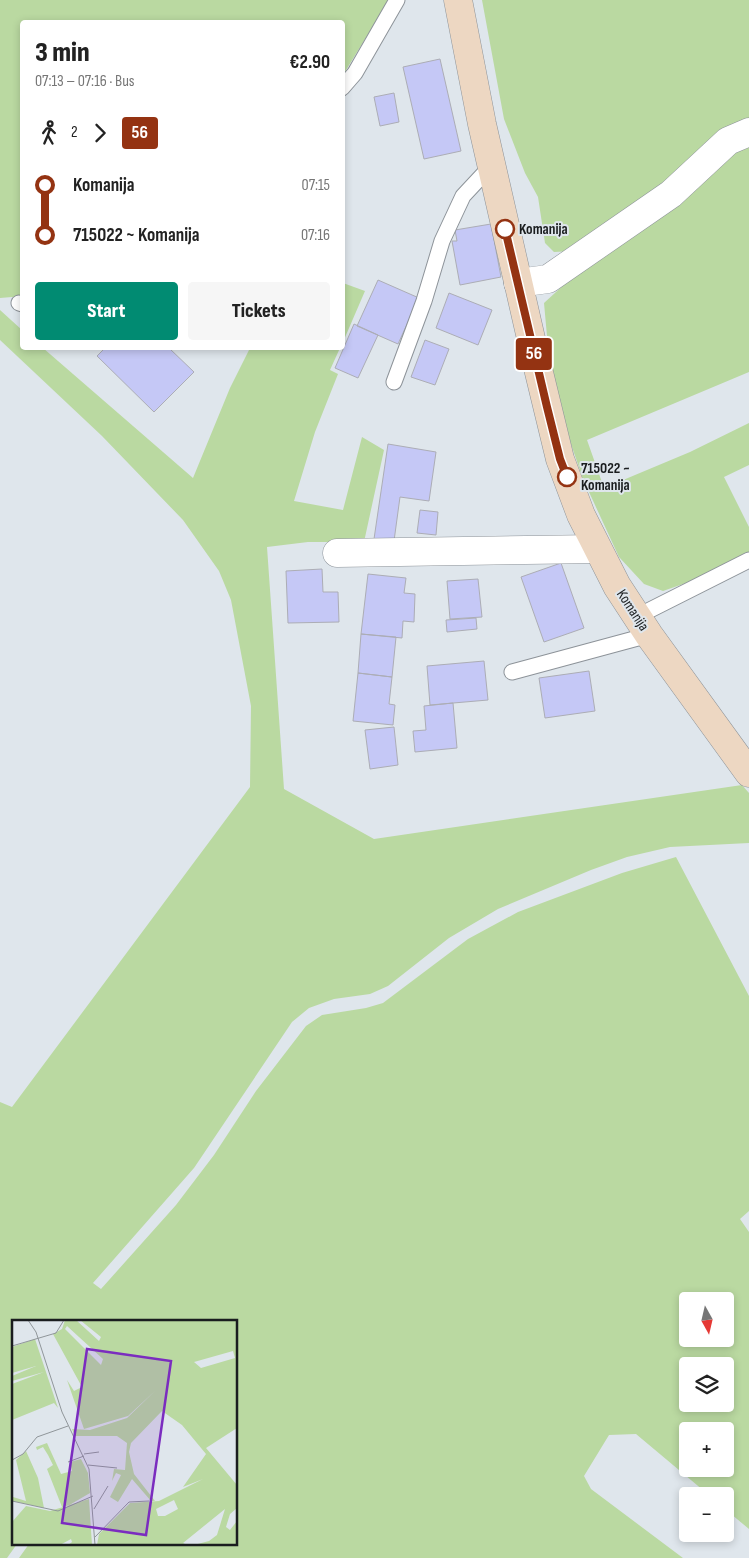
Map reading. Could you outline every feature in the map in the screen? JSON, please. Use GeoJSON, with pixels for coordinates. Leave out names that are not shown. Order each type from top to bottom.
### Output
{"type":"FeatureCollection","features":[{"type":"Feature","properties":{"kind":"street","name":"Komanija"},"geometry":{"type":"LineString","coordinates":[[458,0],[491,166],[560,459],[581,515],[617,586],[749,773]]}},
{"type":"Feature","properties":{"kind":"street"},"geometry":{"type":"LineString","coordinates":[[518,282],[548,279],[671,194],[728,141],[749,132]]}},
{"type":"Feature","properties":{"kind":"street"},"geometry":{"type":"LineString","coordinates":[[337,553],[597,548]]}},
{"type":"Feature","properties":{"kind":"lane"},"geometry":{"type":"LineString","coordinates":[[345,85],[355,73],[397,0]]}},
{"type":"Feature","properties":{"kind":"lane"},"geometry":{"type":"LineString","coordinates":[[394,382],[424,302],[442,241],[463,196],[491,166]]}},
{"type":"Feature","properties":{"kind":"lane"},"geometry":{"type":"LineString","coordinates":[[512,672],[643,625],[749,560]]}},
{"type":"Feature","properties":{"kind":"green space"},"geometry":{"type":"Polygon","coordinates":[[[0,0],[389,0],[345,72],[345,20],[20,20],[20,299],[0,298],[0,0]]]}},
{"type":"Feature","properties":{"kind":"green space"},"geometry":{"type":"Polygon","coordinates":[[[482,0],[749,0],[749,124],[574,251],[554,252],[545,243],[538,197],[525,173],[504,119],[482,0]]]}},
{"type":"Feature","properties":{"kind":"green space"},"geometry":{"type":"Polygon","coordinates":[[[749,140],[749,372],[587,440],[604,488],[690,452],[749,423],[749,465],[724,477],[749,527],[749,552],[686,583],[663,591],[644,584],[619,557],[583,479],[562,418],[548,347],[544,303],[580,270],[749,140]]]}},
{"type":"Feature","properties":{"kind":"green space"},"geometry":{"type":"Polygon","coordinates":[[[345,284],[365,291],[345,337],[345,284]]]}},
{"type":"Feature","properties":{"kind":"green space"},"geometry":{"type":"Polygon","coordinates":[[[0,310],[20,328],[20,350],[45,350],[193,478],[230,388],[249,350],[339,350],[330,370],[338,374],[315,432],[294,501],[343,510],[362,437],[384,450],[364,542],[308,542],[267,547],[284,789],[374,839],[742,785],[749,793],[749,843],[670,847],[627,857],[591,870],[498,909],[449,938],[388,986],[370,994],[334,999],[309,1008],[292,1022],[194,1168],[93,1283],[101,1289],[176,1205],[214,1155],[256,1091],[306,1026],[322,1015],[366,1008],[383,1003],[468,939],[518,912],[622,873],[676,857],[749,996],[749,1211],[740,1219],[749,1232],[749,1529],[734,1516],[734,1487],[699,1487],[687,1477],[734,1477],[734,1422],[679,1422],[679,1470],[636,1434],[609,1435],[584,1476],[591,1489],[683,1558],[19,1558],[28,1546],[238,1546],[238,1320],[12,1320],[12,1546],[16,1546],[7,1558],[0,1558],[0,1102],[12,1107],[250,787],[251,706],[231,600],[219,571],[183,520],[102,436],[0,340],[0,310]]]}},
{"type":"Feature","properties":{"kind":"building"},"geometry":{"type":"Polygon","coordinates":[[[440,59],[461,151],[424,159],[403,67],[440,59]]]}},
{"type":"Feature","properties":{"kind":"building"},"geometry":{"type":"Polygon","coordinates":[[[394,93],[399,122],[380,126],[374,97],[394,93]]]}},
{"type":"Feature","properties":{"kind":"building"},"geometry":{"type":"Polygon","coordinates":[[[491,224],[501,277],[460,285],[452,241],[457,241],[455,230],[491,224]]]}},
{"type":"Feature","properties":{"kind":"building"},"geometry":{"type":"Polygon","coordinates":[[[378,280],[419,298],[398,344],[357,326],[378,280]]]}},
{"type":"Feature","properties":{"kind":"building"},"geometry":{"type":"Polygon","coordinates":[[[449,293],[492,310],[478,345],[436,328],[449,293]]]}},
{"type":"Feature","properties":{"kind":"building"},"geometry":{"type":"Polygon","coordinates":[[[354,324],[378,335],[358,378],[335,368],[343,350],[345,350],[345,345],[354,324]]]}},
{"type":"Feature","properties":{"kind":"building"},"geometry":{"type":"Polygon","coordinates":[[[425,340],[449,349],[435,385],[411,377],[425,340]]]}},
{"type":"Feature","properties":{"kind":"building"},"geometry":{"type":"Polygon","coordinates":[[[103,350],[171,350],[194,372],[154,412],[97,356],[103,350]]]}},
{"type":"Feature","properties":{"kind":"building"},"geometry":{"type":"Polygon","coordinates":[[[388,444],[436,452],[429,501],[400,497],[394,541],[374,539],[388,444]]]}},
{"type":"Feature","properties":{"kind":"building"},"geometry":{"type":"Polygon","coordinates":[[[420,510],[438,512],[436,535],[417,533],[420,510]]]}},
{"type":"Feature","properties":{"kind":"building"},"geometry":{"type":"Polygon","coordinates":[[[561,563],[584,628],[544,642],[521,577],[561,563]]]}},
{"type":"Feature","properties":{"kind":"building"},"geometry":{"type":"Polygon","coordinates":[[[322,569],[323,592],[338,592],[339,622],[288,623],[286,571],[322,569]]]}},
{"type":"Feature","properties":{"kind":"building"},"geometry":{"type":"Polygon","coordinates":[[[368,574],[406,578],[404,593],[415,594],[414,622],[403,621],[402,638],[361,634],[368,574]]]}},
{"type":"Feature","properties":{"kind":"building"},"geometry":{"type":"Polygon","coordinates":[[[478,579],[482,617],[450,619],[447,581],[478,579]]]}},
{"type":"Feature","properties":{"kind":"building"},"geometry":{"type":"Polygon","coordinates":[[[476,618],[477,629],[447,632],[446,620],[476,618]]]}},
{"type":"Feature","properties":{"kind":"building"},"geometry":{"type":"Polygon","coordinates":[[[361,634],[396,637],[392,677],[358,673],[361,634]]]}},
{"type":"Feature","properties":{"kind":"building"},"geometry":{"type":"Polygon","coordinates":[[[484,661],[488,700],[430,705],[427,666],[484,661]]]}},
{"type":"Feature","properties":{"kind":"building"},"geometry":{"type":"Polygon","coordinates":[[[589,671],[595,711],[545,718],[539,678],[589,671]]]}},
{"type":"Feature","properties":{"kind":"building"},"geometry":{"type":"Polygon","coordinates":[[[358,673],[392,677],[389,704],[395,705],[393,725],[353,721],[358,673]]]}},
{"type":"Feature","properties":{"kind":"building"},"geometry":{"type":"Polygon","coordinates":[[[453,703],[457,748],[415,752],[413,731],[426,730],[424,706],[453,703]]]}},
{"type":"Feature","properties":{"kind":"building"},"geometry":{"type":"Polygon","coordinates":[[[394,727],[398,765],[370,769],[365,730],[394,727]]]}},
{"type":"Feature","properties":{"kind":"bus line","name":"56"},"geometry":{"type":"LineString","coordinates":[[505,229],[534,356],[560,459],[567,477]]}},
{"type":"Feature","properties":{"kind":"place","name":"Komanija"},"geometry":{"type":"Point","coordinates":[505,229]}},
{"type":"Feature","properties":{"kind":"place","name":"715022 ~ Komanija"},"geometry":{"type":"Point","coordinates":[567,477]}}]}
